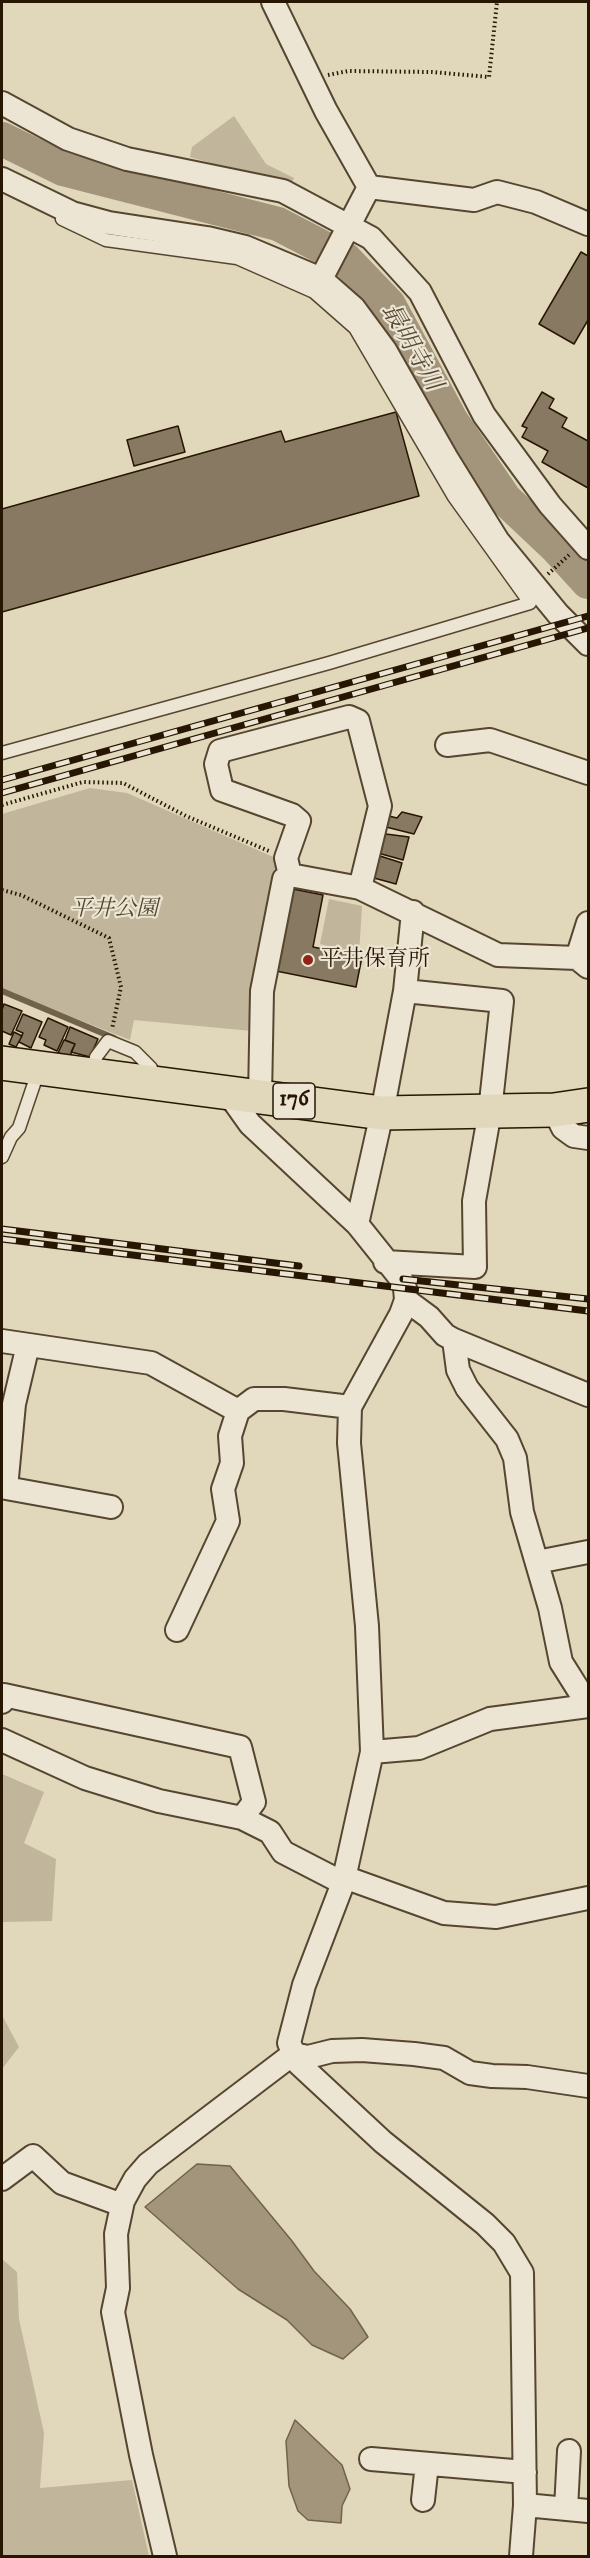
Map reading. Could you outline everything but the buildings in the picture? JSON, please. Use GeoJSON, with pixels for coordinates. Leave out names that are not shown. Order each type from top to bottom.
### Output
{"type":"FeatureCollection","features":[{"type":"Feature","properties":{"kind":"highway","name":"176"},"geometry":{"type":"LineString","coordinates":[[2,1064],[382,1113],[555,1110],[588,1105]]}},
{"type":"Feature","properties":{"kind":"street"},"geometry":{"type":"LineString","coordinates":[[273,2],[310,78],[369,187]]}},
{"type":"Feature","properties":{"kind":"street"},"geometry":{"type":"LineString","coordinates":[[2,103],[78,143],[127,159],[283,191],[347,229],[371,238],[420,292],[484,415],[582,549]]}},
{"type":"Feature","properties":{"kind":"street"},"geometry":{"type":"LineString","coordinates":[[2,179],[72,213],[109,223],[207,238],[245,247],[324,273],[385,350],[446,458],[498,541],[558,614],[588,644]]}},
{"type":"Feature","properties":{"kind":"street"},"geometry":{"type":"LineString","coordinates":[[369,187],[474,200],[497,192],[536,201],[588,224]]}},
{"type":"Feature","properties":{"kind":"street"},"geometry":{"type":"LineString","coordinates":[[324,273],[369,187]]}},
{"type":"Feature","properties":{"kind":"street"},"geometry":{"type":"LineString","coordinates":[[260,1097],[262,991],[298,821],[292,815],[222,790],[216,764],[220,751],[350,717],[358,721],[380,806],[360,888]]}},
{"type":"Feature","properties":{"kind":"street"},"geometry":{"type":"LineString","coordinates":[[447,745],[490,740],[588,773]]}},
{"type":"Feature","properties":{"kind":"street"},"geometry":{"type":"LineString","coordinates":[[288,867],[360,888],[498,955],[582,962],[588,923]]}},
{"type":"Feature","properties":{"kind":"street"},"geometry":{"type":"LineString","coordinates":[[357,1224],[382,1113],[405,991],[413,912]]}},
{"type":"Feature","properties":{"kind":"street"},"geometry":{"type":"LineString","coordinates":[[385,1262],[475,1267],[474,1201],[490,1111],[502,1001],[405,991]]}},
{"type":"Feature","properties":{"kind":"street"},"geometry":{"type":"LineString","coordinates":[[228,1093],[250,1124],[357,1224],[400,1278],[406,1300],[429,1317],[445,1335],[588,1395]]}},
{"type":"Feature","properties":{"kind":"street"},"geometry":{"type":"LineString","coordinates":[[555,1110],[563,1128],[574,1136],[588,1138]]}},
{"type":"Feature","properties":{"kind":"street"},"geometry":{"type":"LineString","coordinates":[[406,1300],[351,1407],[350,1443],[367,1626],[372,1752],[344,1880],[304,1985],[289,2043],[298,2064],[383,2142],[485,2224],[504,2243],[522,2273],[525,2505],[521,2556]]}},
{"type":"Feature","properties":{"kind":"street"},"geometry":{"type":"LineString","coordinates":[[372,1752],[419,1748],[490,1719],[587,1700],[561,1662],[537,1562],[522,1512],[515,1458],[507,1439],[467,1388],[458,1370],[454,1340]]}},
{"type":"Feature","properties":{"kind":"street"},"geometry":{"type":"LineString","coordinates":[[2,1341],[151,1363],[238,1411]]}},
{"type":"Feature","properties":{"kind":"street"},"geometry":{"type":"LineString","coordinates":[[28,1345],[14,1404],[6,1488],[111,1507]]}},
{"type":"Feature","properties":{"kind":"street"},"geometry":{"type":"LineString","coordinates":[[177,1630],[228,1521],[223,1489],[232,1463],[230,1436],[238,1411],[254,1399],[284,1399],[351,1407]]}},
{"type":"Feature","properties":{"kind":"street"},"geometry":{"type":"LineString","coordinates":[[537,1562],[588,1552]]}},
{"type":"Feature","properties":{"kind":"street"},"geometry":{"type":"LineString","coordinates":[[2,1702],[4,1695],[240,1747],[254,1802],[242,1818]]}},
{"type":"Feature","properties":{"kind":"street"},"geometry":{"type":"LineString","coordinates":[[2,1740],[85,1778],[159,1801],[242,1818],[270,1832],[283,1852],[344,1880],[444,1913],[496,1917],[588,1898]]}},
{"type":"Feature","properties":{"kind":"street"},"geometry":{"type":"LineString","coordinates":[[165,2556],[141,2455],[113,2312],[118,2288],[116,2234],[122,2205],[135,2179],[148,2164],[293,2054],[308,2057],[332,2051],[362,2050],[414,2054],[444,2058],[470,2073],[527,2077],[588,2086]]}},
{"type":"Feature","properties":{"kind":"street"},"geometry":{"type":"LineString","coordinates":[[2,2179],[33,2156],[62,2183],[122,2205]]}},
{"type":"Feature","properties":{"kind":"street"},"geometry":{"type":"LineString","coordinates":[[525,2505],[577,2510],[569,2451]]}},
{"type":"Feature","properties":{"kind":"street"},"geometry":{"type":"LineString","coordinates":[[371,2459],[525,2472]]}},
{"type":"Feature","properties":{"kind":"street"},"geometry":{"type":"LineString","coordinates":[[423,2500],[427,2464]]}},
{"type":"Feature","properties":{"kind":"lane"},"geometry":{"type":"LineString","coordinates":[[2,191],[106,240],[237,258],[314,292],[355,328],[454,497],[530,603],[339,661],[2,753]]}},
{"type":"Feature","properties":{"kind":"lane"},"geometry":{"type":"LineString","coordinates":[[2,1157],[11,1137],[19,1128],[39,1069]]}},
{"type":"Feature","properties":{"kind":"path"},"geometry":{"type":"LineString","coordinates":[[310,78],[348,71],[432,72],[489,78],[497,2]]}},
{"type":"Feature","properties":{"kind":"path"},"geometry":{"type":"LineString","coordinates":[[541,576],[548,574],[582,549]]}},
{"type":"Feature","properties":{"kind":"path"},"geometry":{"type":"LineString","coordinates":[[2,805],[83,782],[123,783],[288,867]]}},
{"type":"Feature","properties":{"kind":"path"},"geometry":{"type":"LineString","coordinates":[[2,890],[21,895],[109,938],[121,987],[111,1034]]}},
{"type":"Feature","properties":{"kind":"green space"},"geometry":{"type":"Polygon","coordinates":[[[234,116],[266,164],[294,178],[290,187],[190,157],[192,147],[234,116]]]}},
{"type":"Feature","properties":{"kind":"green space","name":"平井公園"},"geometry":{"type":"Polygon","coordinates":[[[90,788],[127,793],[278,859],[253,993],[252,1031],[134,1020],[130,1040],[2,989],[2,814],[90,788]]]}},
{"type":"Feature","properties":{"kind":"green space"},"geometry":{"type":"Polygon","coordinates":[[[329,899],[362,906],[359,954],[320,944],[329,899]]]}},
{"type":"Feature","properties":{"kind":"green space"},"geometry":{"type":"Polygon","coordinates":[[[2,1774],[44,1792],[24,1843],[56,1859],[52,1921],[2,1922],[2,1774]]]}},
{"type":"Feature","properties":{"kind":"green space"},"geometry":{"type":"Polygon","coordinates":[[[2,2015],[19,2047],[2,2069],[2,2015]]]}},
{"type":"Feature","properties":{"kind":"green space"},"geometry":{"type":"Polygon","coordinates":[[[2,2259],[17,2272],[19,2319],[44,2433],[40,2488],[132,2480],[149,2556],[2,2556],[2,2259]]]}},
{"type":"Feature","properties":{"kind":"shaded area"},"geometry":{"type":"Polygon","coordinates":[[[197,2164],[230,2166],[314,2271],[350,2309],[368,2337],[343,2359],[312,2345],[287,2320],[238,2289],[145,2207],[197,2164]]]}},
{"type":"Feature","properties":{"kind":"shaded area"},"geometry":{"type":"Polygon","coordinates":[[[295,2420],[342,2465],[350,2489],[342,2506],[341,2523],[308,2520],[298,2511],[289,2486],[286,2441],[295,2420]]]}},
{"type":"Feature","properties":{"kind":"waterway","name":"最明寺川"},"geometry":{"type":"LineString","coordinates":[[2,139],[63,169],[278,224],[345,259],[389,305],[451,420],[505,499],[557,548],[588,582]]}},
{"type":"Feature","properties":{"kind":"waterway"},"geometry":{"type":"LineString","coordinates":[[2,991],[114,1038]]}},
{"type":"Feature","properties":{"kind":"railway"},"geometry":{"type":"LineString","coordinates":[[2,780],[588,616]]}},
{"type":"Feature","properties":{"kind":"railway"},"geometry":{"type":"LineString","coordinates":[[2,793],[588,628]]}},
{"type":"Feature","properties":{"kind":"railway"},"geometry":{"type":"LineString","coordinates":[[2,1229],[299,1266]]}},
{"type":"Feature","properties":{"kind":"railway"},"geometry":{"type":"LineString","coordinates":[[2,1239],[588,1311]]}},
{"type":"Feature","properties":{"kind":"railway"},"geometry":{"type":"LineString","coordinates":[[403,1279],[588,1299]]}},
{"type":"Feature","properties":{"kind":"place","name":"平井保育所"},"geometry":{"type":"Point","coordinates":[308,960]}}]}
